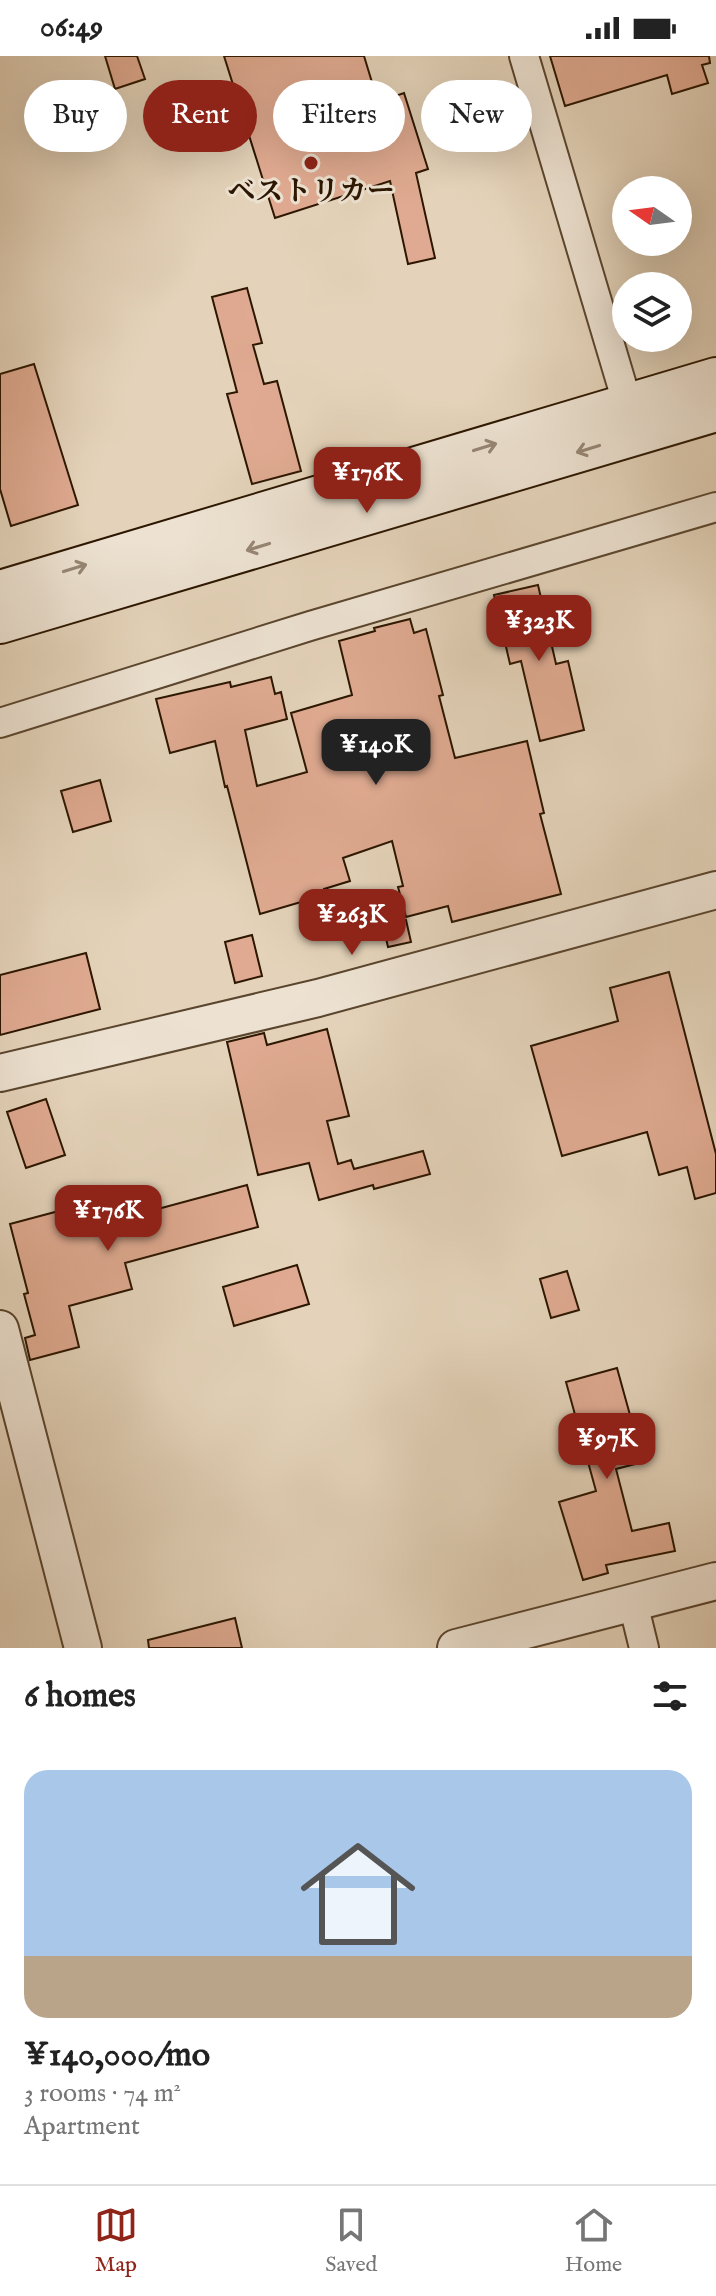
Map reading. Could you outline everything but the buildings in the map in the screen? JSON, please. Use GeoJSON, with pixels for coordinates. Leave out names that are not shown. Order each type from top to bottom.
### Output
{"type":"FeatureCollection","features":[{"type":"Feature","properties":{"kind":"main road"},"geometry":{"type":"LineString","coordinates":[[0,623],[632,419],[716,378]]}},
{"type":"Feature","properties":{"kind":"main road"},"geometry":{"type":"LineString","coordinates":[[0,591],[632,419],[716,411]]}},
{"type":"Feature","properties":{"kind":"street"},"geometry":{"type":"LineString","coordinates":[[524,56],[632,419]]}},
{"type":"Feature","properties":{"kind":"street"},"geometry":{"type":"LineString","coordinates":[[0,723],[310,626],[716,507]]}},
{"type":"Feature","properties":{"kind":"street"},"geometry":{"type":"LineString","coordinates":[[0,1073],[318,998],[716,890]]}},
{"type":"Feature","properties":{"kind":"street"},"geometry":{"type":"LineString","coordinates":[[1,1334],[83,1648]]}},
{"type":"Feature","properties":{"kind":"street"},"geometry":{"type":"LineString","coordinates":[[456,1648],[503,1642],[716,1581]]}},
{"type":"Feature","properties":{"kind":"street"},"geometry":{"type":"LineString","coordinates":[[633,1603],[644,1648]]}},
{"type":"Feature","properties":{"kind":"place","name":"ベストリカー"},"geometry":{"type":"Point","coordinates":[311,163]}}]}
